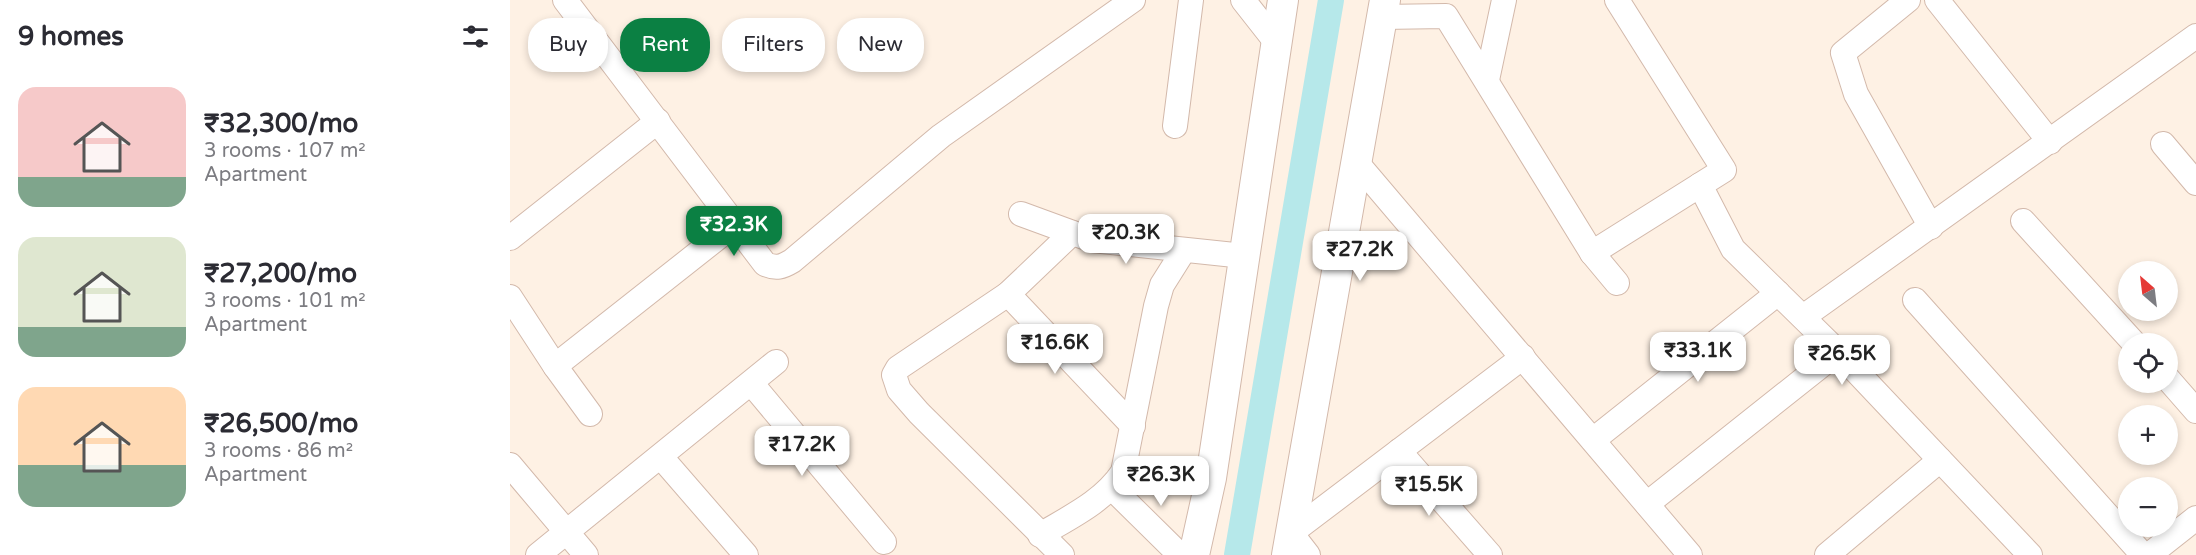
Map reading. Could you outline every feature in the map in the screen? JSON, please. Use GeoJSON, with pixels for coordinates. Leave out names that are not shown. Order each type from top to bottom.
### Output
{"type":"FeatureCollection","features":[{"type":"Feature","properties":{"kind":"street"},"geometry":{"type":"LineString","coordinates":[[565,0],[765,264],[780,267],[792,261],[941,136],[1132,0]]}},
{"type":"Feature","properties":{"kind":"street"},"geometry":{"type":"LineString","coordinates":[[1175,126],[1191,0]]}},
{"type":"Feature","properties":{"kind":"street"},"geometry":{"type":"LineString","coordinates":[[1243,0],[1276,42]]}},
{"type":"Feature","properties":{"kind":"street"},"geometry":{"type":"LineString","coordinates":[[1194,555],[1211,478],[1283,0]]}},
{"type":"Feature","properties":{"kind":"street"},"geometry":{"type":"LineString","coordinates":[[1487,81],[1504,0]]}},
{"type":"Feature","properties":{"kind":"street"},"geometry":{"type":"LineString","coordinates":[[1592,253],[1724,170],[1617,0]]}},
{"type":"Feature","properties":{"kind":"street"},"geometry":{"type":"LineString","coordinates":[[1908,0],[1843,53],[1856,94],[1931,227]]}},
{"type":"Feature","properties":{"kind":"street"},"geometry":{"type":"LineString","coordinates":[[1937,0],[2050,142]]}},
{"type":"Feature","properties":{"kind":"street"},"geometry":{"type":"LineString","coordinates":[[1295,548],[1383,8],[1446,16],[1592,253],[1617,283]]}},
{"type":"Feature","properties":{"kind":"street"},"geometry":{"type":"LineString","coordinates":[[1803,317],[2196,36]]}},
{"type":"Feature","properties":{"kind":"street"},"geometry":{"type":"LineString","coordinates":[[510,238],[658,121]]}},
{"type":"Feature","properties":{"kind":"street"},"geometry":{"type":"LineString","coordinates":[[2163,144],[2196,183]]}},
{"type":"Feature","properties":{"kind":"street"},"geometry":{"type":"LineString","coordinates":[[1357,162],[1690,555]]}},
{"type":"Feature","properties":{"kind":"street"},"geometry":{"type":"LineString","coordinates":[[1700,185],[1733,249],[1838,352],[2031,555]]}},
{"type":"Feature","properties":{"kind":"street"},"geometry":{"type":"LineString","coordinates":[[1021,213],[1092,240],[1244,256]]}},
{"type":"Feature","properties":{"kind":"street"},"geometry":{"type":"LineString","coordinates":[[2023,221],[2124,333]]}},
{"type":"Feature","properties":{"kind":"street"},"geometry":{"type":"LineString","coordinates":[[555,366],[735,224]]}},
{"type":"Feature","properties":{"kind":"street"},"geometry":{"type":"LineString","coordinates":[[1062,555],[919,413],[894,382],[898,368],[1008,294],[1072,233]]}},
{"type":"Feature","properties":{"kind":"street"},"geometry":{"type":"LineString","coordinates":[[1040,535],[1095,502],[1112,488],[1125,465],[1156,306],[1162,285],[1184,250]]}},
{"type":"Feature","properties":{"kind":"street"},"geometry":{"type":"LineString","coordinates":[[1593,440],[1778,293]]}},
{"type":"Feature","properties":{"kind":"street"},"geometry":{"type":"LineString","coordinates":[[1008,294],[1133,426]]}},
{"type":"Feature","properties":{"kind":"street"},"geometry":{"type":"LineString","coordinates":[[510,297],[590,414]]}},
{"type":"Feature","properties":{"kind":"street"},"geometry":{"type":"LineString","coordinates":[[1915,300],[2143,555]]}},
{"type":"Feature","properties":{"kind":"street"},"geometry":{"type":"LineString","coordinates":[[1647,504],[1838,352]]}},
{"type":"Feature","properties":{"kind":"street"},"geometry":{"type":"LineString","coordinates":[[1295,548],[1399,451],[1523,357]]}},
{"type":"Feature","properties":{"kind":"street"},"geometry":{"type":"LineString","coordinates":[[538,555],[752,384],[776,362]]}},
{"type":"Feature","properties":{"kind":"street"},"geometry":{"type":"LineString","coordinates":[[752,384],[884,542]]}},
{"type":"Feature","properties":{"kind":"street"},"geometry":{"type":"LineString","coordinates":[[2178,391],[2196,411]]}},
{"type":"Feature","properties":{"kind":"street"},"geometry":{"type":"LineString","coordinates":[[1399,451],[1490,555]]}},
{"type":"Feature","properties":{"kind":"street"},"geometry":{"type":"LineString","coordinates":[[661,457],[746,555]]}},
{"type":"Feature","properties":{"kind":"street"},"geometry":{"type":"LineString","coordinates":[[1827,555],[1940,460]]}},
{"type":"Feature","properties":{"kind":"street"},"geometry":{"type":"LineString","coordinates":[[510,465],[586,555]]}},
{"type":"Feature","properties":{"kind":"street"},"geometry":{"type":"LineString","coordinates":[[1112,488],[1180,555]]}},
{"type":"Feature","properties":{"kind":"street"},"geometry":{"type":"LineString","coordinates":[[2150,555],[2196,518]]}},
{"type":"Feature","properties":{"kind":"waterway"},"geometry":{"type":"LineString","coordinates":[[1237,555],[1331,0]]}}]}
